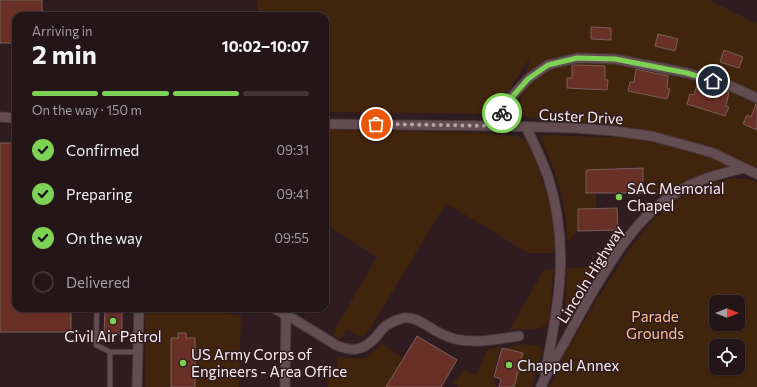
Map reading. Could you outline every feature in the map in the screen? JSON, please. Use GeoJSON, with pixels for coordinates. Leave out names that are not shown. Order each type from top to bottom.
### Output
{"type":"FeatureCollection","features":[{"type":"Feature","properties":{"kind":"street"},"geometry":{"type":"LineString","coordinates":[[497,126],[504,106],[528,79],[548,65],[577,58],[615,59],[687,73],[726,84],[757,98]]}},
{"type":"Feature","properties":{"kind":"street"},"geometry":{"type":"LineString","coordinates":[[0,118],[12,118]]}},
{"type":"Feature","properties":{"kind":"street","name":"Custer Drive"},"geometry":{"type":"LineString","coordinates":[[329,124],[497,126],[614,131],[651,136],[713,153],[757,174]]}},
{"type":"Feature","properties":{"kind":"street","name":"Lincoln Highway"},"geometry":{"type":"LineString","coordinates":[[526,127],[548,178],[557,218],[560,247],[560,278],[557,310],[542,385]]}},
{"type":"Feature","properties":{"kind":"street","name":"Lincoln Highway"},"geometry":{"type":"LineString","coordinates":[[542,385],[593,291],[618,251],[636,228],[653,210],[673,194],[691,184],[716,174],[744,168]]}},
{"type":"Feature","properties":{"kind":"street"},"geometry":{"type":"LineString","coordinates":[[137,387],[139,312]]}},
{"type":"Feature","properties":{"kind":"street"},"geometry":{"type":"LineString","coordinates":[[280,312],[336,346],[350,350],[363,348],[369,344],[387,325],[405,318],[417,320],[446,336],[461,340],[482,341],[518,336]]}},
{"type":"Feature","properties":{"kind":"street"},"geometry":{"type":"LineString","coordinates":[[285,387],[286,315]]}},
{"type":"Feature","properties":{"kind":"lane"},"geometry":{"type":"LineString","coordinates":[[97,312],[96,345],[110,352],[138,352]]}},
{"type":"Feature","properties":{"kind":"lane"},"geometry":{"type":"LineString","coordinates":[[110,352],[110,387]]}},
{"type":"Feature","properties":{"kind":"green space"},"geometry":{"type":"Polygon","coordinates":[[[258,0],[709,0],[757,24],[757,180],[741,173],[651,197],[640,167],[586,170],[586,193],[596,193],[596,209],[578,209],[578,231],[568,241],[562,194],[551,162],[540,137],[544,135],[630,138],[626,127],[517,116],[530,58],[493,114],[329,112],[329,12],[258,12],[258,0]]]}},
{"type":"Feature","properties":{"kind":"green space"},"geometry":{"type":"Polygon","coordinates":[[[329,130],[483,133],[517,136],[526,141],[536,161],[550,206],[555,239],[554,253],[528,253],[446,203],[370,329],[362,338],[347,329],[340,340],[333,335],[336,327],[377,257],[329,227],[329,130]]]}},
{"type":"Feature","properties":{"kind":"green space","name":"Parade Grounds"},"geometry":{"type":"Polygon","coordinates":[[[731,179],[746,179],[757,182],[757,387],[550,387],[562,359],[591,309],[630,248],[652,221],[679,199],[696,188],[731,179]]]}},
{"type":"Feature","properties":{"kind":"green space"},"geometry":{"type":"Polygon","coordinates":[[[598,267],[570,315],[565,319],[567,268],[598,267]]]}},
{"type":"Feature","properties":{"kind":"green space"},"geometry":{"type":"Polygon","coordinates":[[[553,269],[549,323],[538,329],[509,330],[544,270],[553,269]]]}},
{"type":"Feature","properties":{"kind":"green space"},"geometry":{"type":"Polygon","coordinates":[[[145,312],[222,312],[241,316],[239,387],[145,387],[145,312]]]}},
{"type":"Feature","properties":{"kind":"green space"},"geometry":{"type":"Polygon","coordinates":[[[382,344],[403,357],[386,387],[328,387],[328,367],[338,367],[337,356],[346,358],[367,358],[382,344]]]}},
{"type":"Feature","properties":{"kind":"green space"},"geometry":{"type":"Polygon","coordinates":[[[521,344],[539,346],[542,352],[532,387],[513,387],[523,353],[503,348],[521,344]]]}},
{"type":"Feature","properties":{"kind":"green space"},"geometry":{"type":"Polygon","coordinates":[[[500,347],[493,377],[496,387],[458,387],[453,383],[464,370],[476,375],[488,349],[500,347]]]}},
{"type":"Feature","properties":{"kind":"building"},"geometry":{"type":"Polygon","coordinates":[[[0,0],[42,0],[42,12],[12,12],[12,43],[0,43],[0,0]]]}},
{"type":"Feature","properties":{"kind":"building"},"geometry":{"type":"Polygon","coordinates":[[[591,27],[611,28],[611,40],[591,39],[591,27]]]}},
{"type":"Feature","properties":{"kind":"building"},"geometry":{"type":"Polygon","coordinates":[[[658,34],[678,39],[675,51],[655,46],[658,34]]]}},
{"type":"Feature","properties":{"kind":"building"},"geometry":{"type":"Polygon","coordinates":[[[724,50],[743,57],[739,68],[720,62],[724,50]]]}},
{"type":"Feature","properties":{"kind":"building"},"geometry":{"type":"Polygon","coordinates":[[[572,65],[605,66],[605,80],[608,80],[607,90],[567,88],[567,78],[572,78],[572,65]]]}},
{"type":"Feature","properties":{"kind":"building"},"geometry":{"type":"Polygon","coordinates":[[[636,69],[668,76],[667,88],[670,89],[667,99],[628,91],[630,82],[634,82],[636,69]]]}},
{"type":"Feature","properties":{"kind":"building"},"geometry":{"type":"Polygon","coordinates":[[[698,82],[729,92],[726,106],[729,107],[725,116],[687,104],[690,94],[694,95],[698,82]]]}},
{"type":"Feature","properties":{"kind":"building"},"geometry":{"type":"Polygon","coordinates":[[[756,104],[757,130],[743,124],[747,115],[751,117],[756,104]]]}},
{"type":"Feature","properties":{"kind":"building"},"geometry":{"type":"Polygon","coordinates":[[[0,143],[12,143],[12,312],[71,312],[71,332],[0,332],[0,143]]]}},
{"type":"Feature","properties":{"kind":"building"},"geometry":{"type":"Polygon","coordinates":[[[643,168],[643,193],[586,193],[586,170],[643,168]]]}},
{"type":"Feature","properties":{"kind":"building"},"geometry":{"type":"Polygon","coordinates":[[[617,208],[618,230],[578,231],[578,209],[617,208]]]}},
{"type":"Feature","properties":{"kind":"building","name":"Civil Air Patrol"},"geometry":{"type":"Polygon","coordinates":[[[105,312],[122,312],[122,334],[104,333],[105,312]]]}},
{"type":"Feature","properties":{"kind":"building","name":"US Army Corps of Engineers - Area Office"},"geometry":{"type":"Polygon","coordinates":[[[178,333],[186,333],[186,338],[195,338],[195,387],[171,387],[171,338],[178,338],[178,333]]]}},
{"type":"Feature","properties":{"kind":"building"},"geometry":{"type":"Polygon","coordinates":[[[417,336],[457,360],[441,387],[386,387],[417,336]]]}},
{"type":"Feature","properties":{"kind":"building","name":"Chappel Annex"},"geometry":{"type":"Polygon","coordinates":[[[502,348],[523,353],[514,387],[499,387],[501,379],[494,377],[502,348]]]}},
{"type":"Feature","properties":{"kind":"way so far"},"geometry":{"type":"LineString","coordinates":[[376,124],[497,126],[502,113]]}},
{"type":"Feature","properties":{"kind":"place","name":"SAC Memorial Chapel"},"geometry":{"type":"Point","coordinates":[619,197]}},
{"type":"Feature","properties":{"kind":"place","name":"Civil Air Patrol"},"geometry":{"type":"Point","coordinates":[113,321]}},
{"type":"Feature","properties":{"kind":"place","name":"US Army Corps of Engineers - Area Office"},"geometry":{"type":"Point","coordinates":[183,363]}},
{"type":"Feature","properties":{"kind":"place","name":"Chappel Annex"},"geometry":{"type":"Point","coordinates":[509,365]}},
{"type":"Feature","properties":{"kind":"route"},"geometry":{"type":"LineString","coordinates":[[502,113],[504,106],[528,79],[548,65],[577,58],[615,59],[687,73],[713,81]]}}]}
